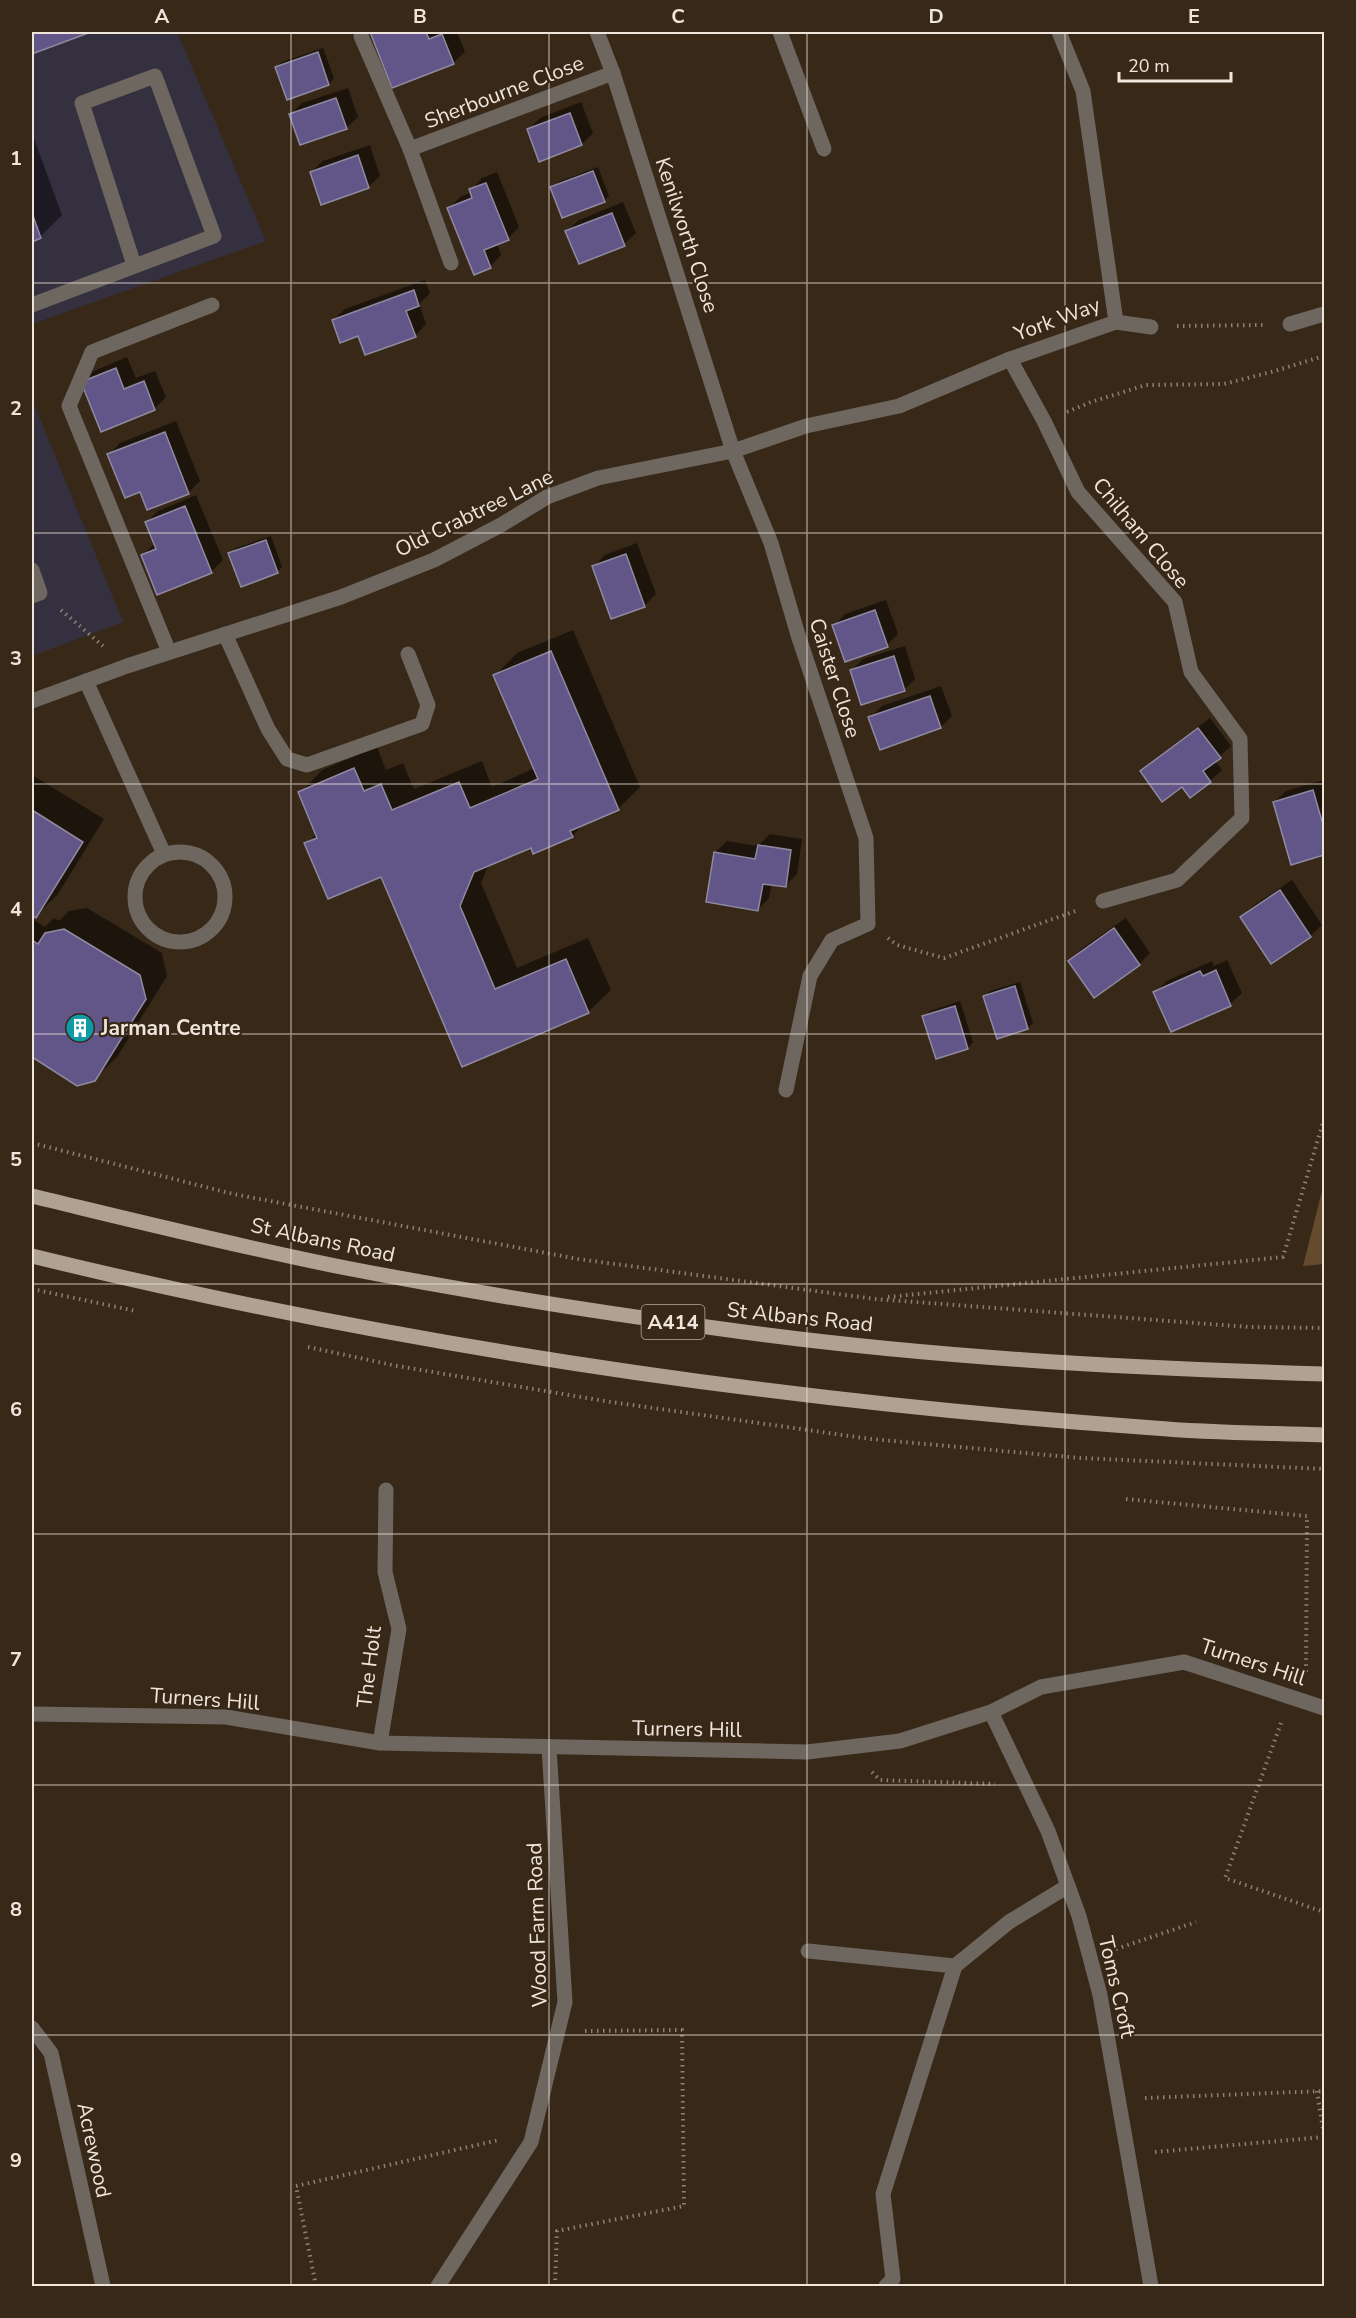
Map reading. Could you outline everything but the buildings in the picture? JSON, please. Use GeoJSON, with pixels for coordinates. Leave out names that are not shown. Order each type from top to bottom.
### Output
{"type":"FeatureCollection","features":[{"type":"Feature","properties":{"kind":"main road","name":"St Albans Road"},"geometry":{"type":"LineString","coordinates":[[32,1196],[343,1268],[489,1294],[725,1330],[952,1354],[1162,1369],[1324,1374]]}},
{"type":"Feature","properties":{"kind":"main road"},"geometry":{"type":"LineString","coordinates":[[32,1256],[335,1323],[480,1349],[723,1386],[917,1408],[1157,1429],[1324,1435]]}},
{"type":"Feature","properties":{"kind":"street","name":"Kenilworth Close"},"geometry":{"type":"LineString","coordinates":[[597,32],[613,73],[733,451]]}},
{"type":"Feature","properties":{"kind":"street"},"geometry":{"type":"LineString","coordinates":[[780,32],[824,149]]}},
{"type":"Feature","properties":{"kind":"street","name":"York Way"},"geometry":{"type":"LineString","coordinates":[[733,451],[806,426],[899,406],[1010,359],[1116,322],[1083,91],[1059,32]]}},
{"type":"Feature","properties":{"kind":"street","name":"Sherbourne Close"},"geometry":{"type":"LineString","coordinates":[[361,36],[410,149],[451,263]]}},
{"type":"Feature","properties":{"kind":"street","name":"Sherbourne Close"},"geometry":{"type":"LineString","coordinates":[[410,149],[613,73]]}},
{"type":"Feature","properties":{"kind":"street"},"geometry":{"type":"LineString","coordinates":[[32,305],[214,236],[155,76],[82,103],[134,265]]}},
{"type":"Feature","properties":{"kind":"street"},"geometry":{"type":"LineString","coordinates":[[169,652],[69,406],[92,352],[212,305]]}},
{"type":"Feature","properties":{"kind":"street"},"geometry":{"type":"LineString","coordinates":[[1290,324],[1324,315]]}},
{"type":"Feature","properties":{"kind":"street"},"geometry":{"type":"LineString","coordinates":[[1116,322],[1151,327]]}},
{"type":"Feature","properties":{"kind":"street","name":"Chilham Close"},"geometry":{"type":"LineString","coordinates":[[1010,359],[1044,421],[1078,492],[1174,602],[1191,672],[1240,739],[1242,818],[1177,880],[1103,901]]}},
{"type":"Feature","properties":{"kind":"street","name":"Old Crabtree Lane"},"geometry":{"type":"LineString","coordinates":[[32,701],[127,666],[341,597],[434,560],[501,525],[547,497],[598,478],[733,451]]}},
{"type":"Feature","properties":{"kind":"street","name":"Caister Close"},"geometry":{"type":"LineString","coordinates":[[733,451],[771,543],[798,634],[866,838],[868,924]]}},
{"type":"Feature","properties":{"kind":"street"},"geometry":{"type":"LineString","coordinates":[[32,570],[36,594]]}},
{"type":"Feature","properties":{"kind":"street"},"geometry":{"type":"LineString","coordinates":[[225,634],[268,729],[287,759],[307,765],[422,724],[429,705],[408,654]]}},
{"type":"Feature","properties":{"kind":"street"},"geometry":{"type":"LineString","coordinates":[[86,681],[164,854]]}},
{"type":"Feature","properties":{"kind":"street"},"geometry":{"type":"LineString","coordinates":[[192,853],[205,859],[216,869],[223,882],[226,896],[224,910],[218,923],[196,940],[180,943],[165,940],[151,932],[141,921],[135,906],[135,890],[140,875],[150,863],[164,854],[192,853]]}},
{"type":"Feature","properties":{"kind":"street"},"geometry":{"type":"LineString","coordinates":[[786,1090],[810,976],[832,940],[868,924]]}},
{"type":"Feature","properties":{"kind":"street","name":"The Holt"},"geometry":{"type":"LineString","coordinates":[[380,1743],[399,1629],[385,1572],[386,1490]]}},
{"type":"Feature","properties":{"kind":"street","name":"Turners Hill"},"geometry":{"type":"LineString","coordinates":[[32,1714],[226,1717],[380,1743],[807,1752],[900,1741],[991,1712],[1041,1687],[1184,1662],[1324,1708]]}},
{"type":"Feature","properties":{"kind":"street","name":"Toms Croft"},"geometry":{"type":"LineString","coordinates":[[991,1712],[1048,1831],[1068,1886],[1101,1995],[1151,2286]]}},
{"type":"Feature","properties":{"kind":"street","name":"Wood Farm Road"},"geometry":{"type":"LineString","coordinates":[[438,2286],[531,2142],[565,2002],[549,1748]]}},
{"type":"Feature","properties":{"kind":"street"},"geometry":{"type":"LineString","coordinates":[[886,2286],[893,2279],[883,2194],[955,1966],[1009,1922],[1068,1886]]}},
{"type":"Feature","properties":{"kind":"street"},"geometry":{"type":"LineString","coordinates":[[808,1951],[955,1966]]}},
{"type":"Feature","properties":{"kind":"street","name":"Acrewood"},"geometry":{"type":"LineString","coordinates":[[32,2028],[51,2053],[103,2286]]}},
{"type":"Feature","properties":{"kind":"path"},"geometry":{"type":"LineString","coordinates":[[1151,327],[1290,324]]}},
{"type":"Feature","properties":{"kind":"path"},"geometry":{"type":"LineString","coordinates":[[1044,421],[1091,402],[1146,385],[1224,384],[1324,356]]}},
{"type":"Feature","properties":{"kind":"path"},"geometry":{"type":"LineString","coordinates":[[36,594],[127,666]]}},
{"type":"Feature","properties":{"kind":"path"},"geometry":{"type":"LineString","coordinates":[[868,924],[897,945],[944,958],[983,946],[1103,901]]}},
{"type":"Feature","properties":{"kind":"path"},"geometry":{"type":"LineString","coordinates":[[875,1299],[1283,1257],[1324,1119]]}},
{"type":"Feature","properties":{"kind":"path"},"geometry":{"type":"LineString","coordinates":[[32,1143],[233,1194],[555,1255],[875,1299],[1249,1327],[1324,1328]]}},
{"type":"Feature","properties":{"kind":"path"},"geometry":{"type":"LineString","coordinates":[[1126,1499],[1307,1516],[1298,1699],[1226,1878],[1324,1912]]}},
{"type":"Feature","properties":{"kind":"path"},"geometry":{"type":"LineString","coordinates":[[849,1747],[880,1780],[1026,1785]]}},
{"type":"Feature","properties":{"kind":"path"},"geometry":{"type":"LineString","coordinates":[[1090,1957],[1196,1922]]}},
{"type":"Feature","properties":{"kind":"path"},"geometry":{"type":"LineString","coordinates":[[555,2286],[557,2231],[684,2206],[682,2030],[558,2031]]}},
{"type":"Feature","properties":{"kind":"path"},"geometry":{"type":"LineString","coordinates":[[1128,2154],[1324,2137],[1317,2091]]}},
{"type":"Feature","properties":{"kind":"path"},"geometry":{"type":"LineString","coordinates":[[1118,2098],[1324,2091]]}},
{"type":"Feature","properties":{"kind":"path"},"geometry":{"type":"LineString","coordinates":[[316,2286],[296,2186],[533,2132]]}},
{"type":"Feature","properties":{"kind":"shaded area"},"geometry":{"type":"Polygon","coordinates":[[[32,32],[177,32],[266,241],[32,324],[32,32]]]}},
{"type":"Feature","properties":{"kind":"shaded area"},"geometry":{"type":"Polygon","coordinates":[[[32,399],[123,622],[32,656],[32,399]]]}},
{"type":"Feature","properties":{"kind":"shaded area"},"geometry":{"type":"Polygon","coordinates":[[[1324,1183],[1324,1264],[1303,1266],[1324,1183]]]}},
{"type":"Feature","properties":{"kind":"place","name":"Jarman Centre"},"geometry":{"type":"Point","coordinates":[80,1028]}}]}
